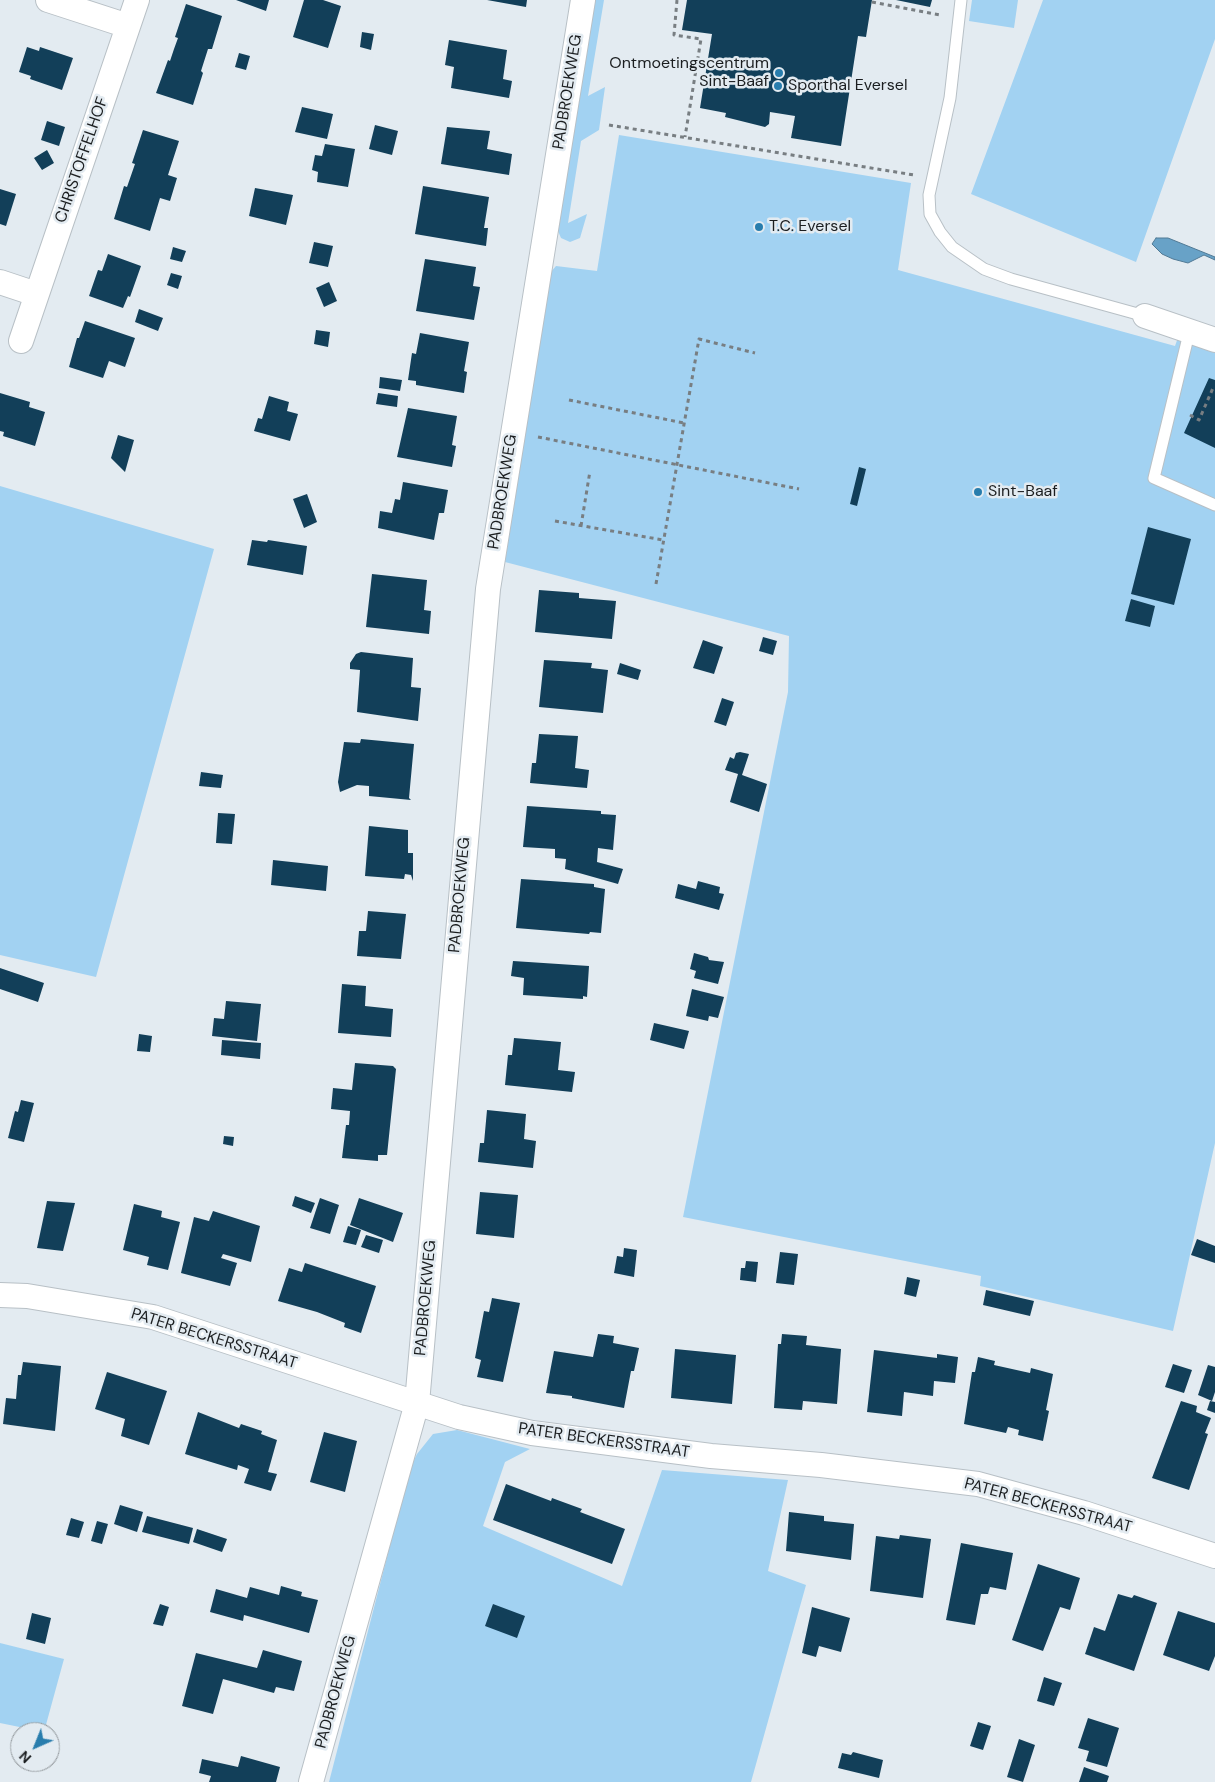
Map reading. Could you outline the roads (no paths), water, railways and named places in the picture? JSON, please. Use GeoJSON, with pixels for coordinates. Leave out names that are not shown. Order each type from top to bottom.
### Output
{"type":"FeatureCollection","features":[{"type":"Feature","properties":{"kind":"street"},"geometry":{"type":"LineString","coordinates":[[48,0],[128,26]]}},
{"type":"Feature","properties":{"kind":"street","name":"CHRISTOFFELHOF"},"geometry":{"type":"LineString","coordinates":[[21,341],[137,0]]}},
{"type":"Feature","properties":{"kind":"street","name":"PADBROEKWEG"},"geometry":{"type":"LineString","coordinates":[[311,1782],[417,1403],[488,589],[583,0]]}},
{"type":"Feature","properties":{"kind":"street"},"geometry":{"type":"LineString","coordinates":[[0,282],[36,294]]}},
{"type":"Feature","properties":{"kind":"street"},"geometry":{"type":"LineString","coordinates":[[1145,316],[1190,329],[1215,340]]}},
{"type":"Feature","properties":{"kind":"street","name":"PATER BECKERSSTRAAT"},"geometry":{"type":"LineString","coordinates":[[0,1295],[45,1299],[153,1317],[459,1417],[514,1429],[593,1442],[978,1484],[1084,1513],[1215,1556]]}},
{"type":"Feature","properties":{"kind":"lane"},"geometry":{"type":"LineString","coordinates":[[961,0],[950,98],[928,195],[930,214],[952,247],[984,269],[1011,279],[1145,316]]}},
{"type":"Feature","properties":{"kind":"lane"},"geometry":{"type":"LineString","coordinates":[[1190,329],[1154,478],[1215,506]]}},
{"type":"Feature","properties":{"kind":"place","name":"Ontmoetingscentrum Sint-Baaf"},"geometry":{"type":"Point","coordinates":[779,73]}},
{"type":"Feature","properties":{"kind":"place","name":"Sporthal Eversel"},"geometry":{"type":"Point","coordinates":[778,86]}},
{"type":"Feature","properties":{"kind":"place","name":"T.C. Eversel"},"geometry":{"type":"Point","coordinates":[759,227]}},
{"type":"Feature","properties":{"kind":"place","name":"Sint-Baaf"},"geometry":{"type":"Point","coordinates":[978,492]}}]}
